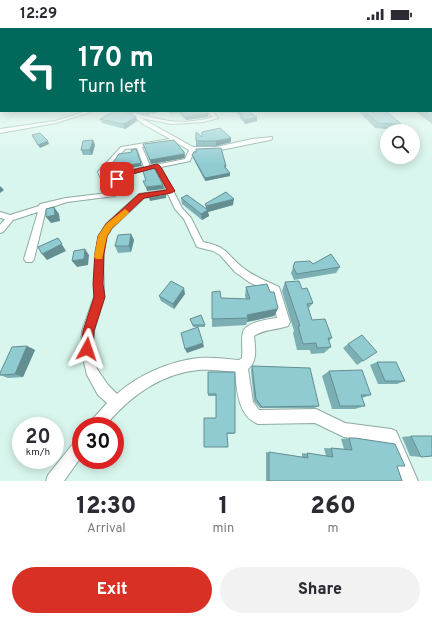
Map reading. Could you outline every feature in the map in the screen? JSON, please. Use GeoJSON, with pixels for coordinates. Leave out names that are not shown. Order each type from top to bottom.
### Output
{"type":"FeatureCollection","features":[{"type":"Feature","properties":{"kind":"street"},"geometry":{"type":"LineString","coordinates":[[0,132],[55,122]]}},
{"type":"Feature","properties":{"kind":"street"},"geometry":{"type":"LineString","coordinates":[[144,122],[192,149],[216,149],[270,138]]}},
{"type":"Feature","properties":{"kind":"street"},"geometry":{"type":"LineString","coordinates":[[0,230],[10,218],[43,206],[66,200],[112,194],[101,172],[123,148],[176,140],[172,137],[168,126],[171,123],[185,122]]}},
{"type":"Feature","properties":{"kind":"street"},"geometry":{"type":"LineString","coordinates":[[104,417],[117,403],[136,387],[159,375],[192,365],[209,364],[241,366],[248,361],[248,333],[257,327],[284,322],[275,290],[252,279],[238,269],[224,254],[215,248],[200,244],[187,218],[179,209],[171,191],[139,146]]}},
{"type":"Feature","properties":{"kind":"street"},"geometry":{"type":"LineString","coordinates":[[108,184],[126,173],[188,160],[192,149]]}},
{"type":"Feature","properties":{"kind":"street"},"geometry":{"type":"LineString","coordinates":[[117,403],[103,390],[91,372],[87,349],[88,331],[99,297],[99,254],[103,236],[109,226],[142,196],[171,191]]}},
{"type":"Feature","properties":{"kind":"street"},"geometry":{"type":"LineString","coordinates":[[29,259],[43,206]]}},
{"type":"Feature","properties":{"kind":"street"},"geometry":{"type":"LineString","coordinates":[[0,215],[10,218]]}},
{"type":"Feature","properties":{"kind":"street"},"geometry":{"type":"LineString","coordinates":[[241,366],[247,408],[252,415],[258,417],[316,416],[344,430],[391,436],[410,481]]}},
{"type":"Feature","properties":{"kind":"street"},"geometry":{"type":"LineString","coordinates":[[54,481],[72,458]]}},
{"type":"Feature","properties":{"kind":"building"},"geometry":{"type":"Polygon","coordinates":[[[114,122],[126,122],[123,124],[114,122]]]}},
{"type":"Feature","properties":{"kind":"building"},"geometry":{"type":"Polygon","coordinates":[[[377,122],[399,122],[401,124],[377,122]]]}},
{"type":"Feature","properties":{"kind":"building"},"geometry":{"type":"Polygon","coordinates":[[[220,128],[231,138],[216,141],[196,141],[196,132],[202,137],[202,132],[220,128]]]}},
{"type":"Feature","properties":{"kind":"building"},"geometry":{"type":"Polygon","coordinates":[[[40,133],[48,141],[38,145],[32,135],[40,133]]]}},
{"type":"Feature","properties":{"kind":"building"},"geometry":{"type":"Polygon","coordinates":[[[93,140],[90,150],[81,150],[83,141],[93,140]]]}},
{"type":"Feature","properties":{"kind":"building"},"geometry":{"type":"Polygon","coordinates":[[[174,140],[184,154],[150,160],[143,144],[174,140]]]}},
{"type":"Feature","properties":{"kind":"building"},"geometry":{"type":"Polygon","coordinates":[[[221,148],[226,166],[224,166],[230,173],[205,178],[192,155],[196,152],[196,149],[221,148]]]}},
{"type":"Feature","properties":{"kind":"building"},"geometry":{"type":"Polygon","coordinates":[[[136,149],[141,163],[109,169],[108,166],[119,154],[132,152],[131,150],[136,149]]]}},
{"type":"Feature","properties":{"kind":"building"},"geometry":{"type":"Polygon","coordinates":[[[153,166],[163,185],[146,187],[143,181],[146,181],[142,168],[153,166]]]}},
{"type":"Feature","properties":{"kind":"building"},"geometry":{"type":"Polygon","coordinates":[[[226,192],[234,199],[206,206],[205,204],[226,192]]]}},
{"type":"Feature","properties":{"kind":"building"},"geometry":{"type":"Polygon","coordinates":[[[165,193],[166,195],[149,198],[148,196],[165,193]]]}},
{"type":"Feature","properties":{"kind":"building"},"geometry":{"type":"Polygon","coordinates":[[[187,195],[208,210],[201,214],[181,198],[187,195]]]}},
{"type":"Feature","properties":{"kind":"building"},"geometry":{"type":"Polygon","coordinates":[[[54,207],[55,215],[46,217],[46,209],[54,207]]]}},
{"type":"Feature","properties":{"kind":"building"},"geometry":{"type":"Polygon","coordinates":[[[131,234],[129,246],[115,246],[118,235],[131,234]]]}},
{"type":"Feature","properties":{"kind":"building"},"geometry":{"type":"Polygon","coordinates":[[[58,238],[62,244],[42,254],[38,247],[58,238]]]}},
{"type":"Feature","properties":{"kind":"building"},"geometry":{"type":"Polygon","coordinates":[[[85,249],[84,259],[72,261],[74,251],[85,249]]]}},
{"type":"Feature","properties":{"kind":"building"},"geometry":{"type":"Polygon","coordinates":[[[331,254],[340,267],[297,274],[293,267],[295,262],[310,261],[313,264],[331,254]]]}},
{"type":"Feature","properties":{"kind":"building"},"geometry":{"type":"Polygon","coordinates":[[[171,281],[184,288],[173,304],[159,296],[171,281]]]}},
{"type":"Feature","properties":{"kind":"building"},"geometry":{"type":"Polygon","coordinates":[[[299,281],[302,289],[307,288],[313,303],[307,304],[312,320],[325,319],[332,338],[328,338],[331,347],[317,348],[316,343],[303,344],[298,326],[300,326],[285,282],[299,281]]]}},
{"type":"Feature","properties":{"kind":"building"},"geometry":{"type":"Polygon","coordinates":[[[267,284],[270,292],[274,292],[277,309],[247,315],[248,318],[212,319],[212,292],[220,291],[221,298],[250,299],[246,287],[267,284]]]}},
{"type":"Feature","properties":{"kind":"building"},"geometry":{"type":"Polygon","coordinates":[[[201,315],[205,325],[193,325],[190,319],[201,315]]]}},
{"type":"Feature","properties":{"kind":"building"},"geometry":{"type":"Polygon","coordinates":[[[198,327],[203,343],[185,349],[181,333],[198,327]]]}},
{"type":"Feature","properties":{"kind":"building"},"geometry":{"type":"Polygon","coordinates":[[[362,335],[377,352],[363,361],[348,344],[362,335]]]}},
{"type":"Feature","properties":{"kind":"building"},"geometry":{"type":"Polygon","coordinates":[[[27,346],[15,374],[0,375],[12,347],[27,346]]]}},
{"type":"Feature","properties":{"kind":"building"},"geometry":{"type":"Polygon","coordinates":[[[377,362],[396,362],[405,381],[385,381],[377,362]]]}},
{"type":"Feature","properties":{"kind":"building"},"geometry":{"type":"Polygon","coordinates":[[[252,366],[310,368],[319,406],[262,407],[256,399],[252,366]]]}},
{"type":"Feature","properties":{"kind":"building"},"geometry":{"type":"Polygon","coordinates":[[[362,370],[371,395],[361,395],[365,406],[340,406],[329,371],[362,370]]]}},
{"type":"Feature","properties":{"kind":"building"},"geometry":{"type":"Polygon","coordinates":[[[208,372],[235,372],[235,433],[227,433],[228,447],[204,447],[204,418],[216,418],[216,394],[208,394],[208,372]]]}},
{"type":"Feature","properties":{"kind":"building"},"geometry":{"type":"Polygon","coordinates":[[[411,436],[432,436],[432,456],[421,457],[411,436]]]}},
{"type":"Feature","properties":{"kind":"building"},"geometry":{"type":"Polygon","coordinates":[[[349,438],[395,444],[405,466],[397,466],[402,481],[269,481],[269,452],[308,458],[307,453],[333,457],[331,448],[352,450],[349,438]]]}},
{"type":"Feature","properties":{"kind":"slow traffic"},"geometry":{"type":"LineString","coordinates":[[99,257],[103,236],[109,226],[125,212]]}},
{"type":"Feature","properties":{"kind":"route"},"geometry":{"type":"LineString","coordinates":[[87,349],[88,331],[99,297],[99,254],[103,236],[109,226],[142,196],[171,191],[157,166],[126,173],[117,179]]}}]}
